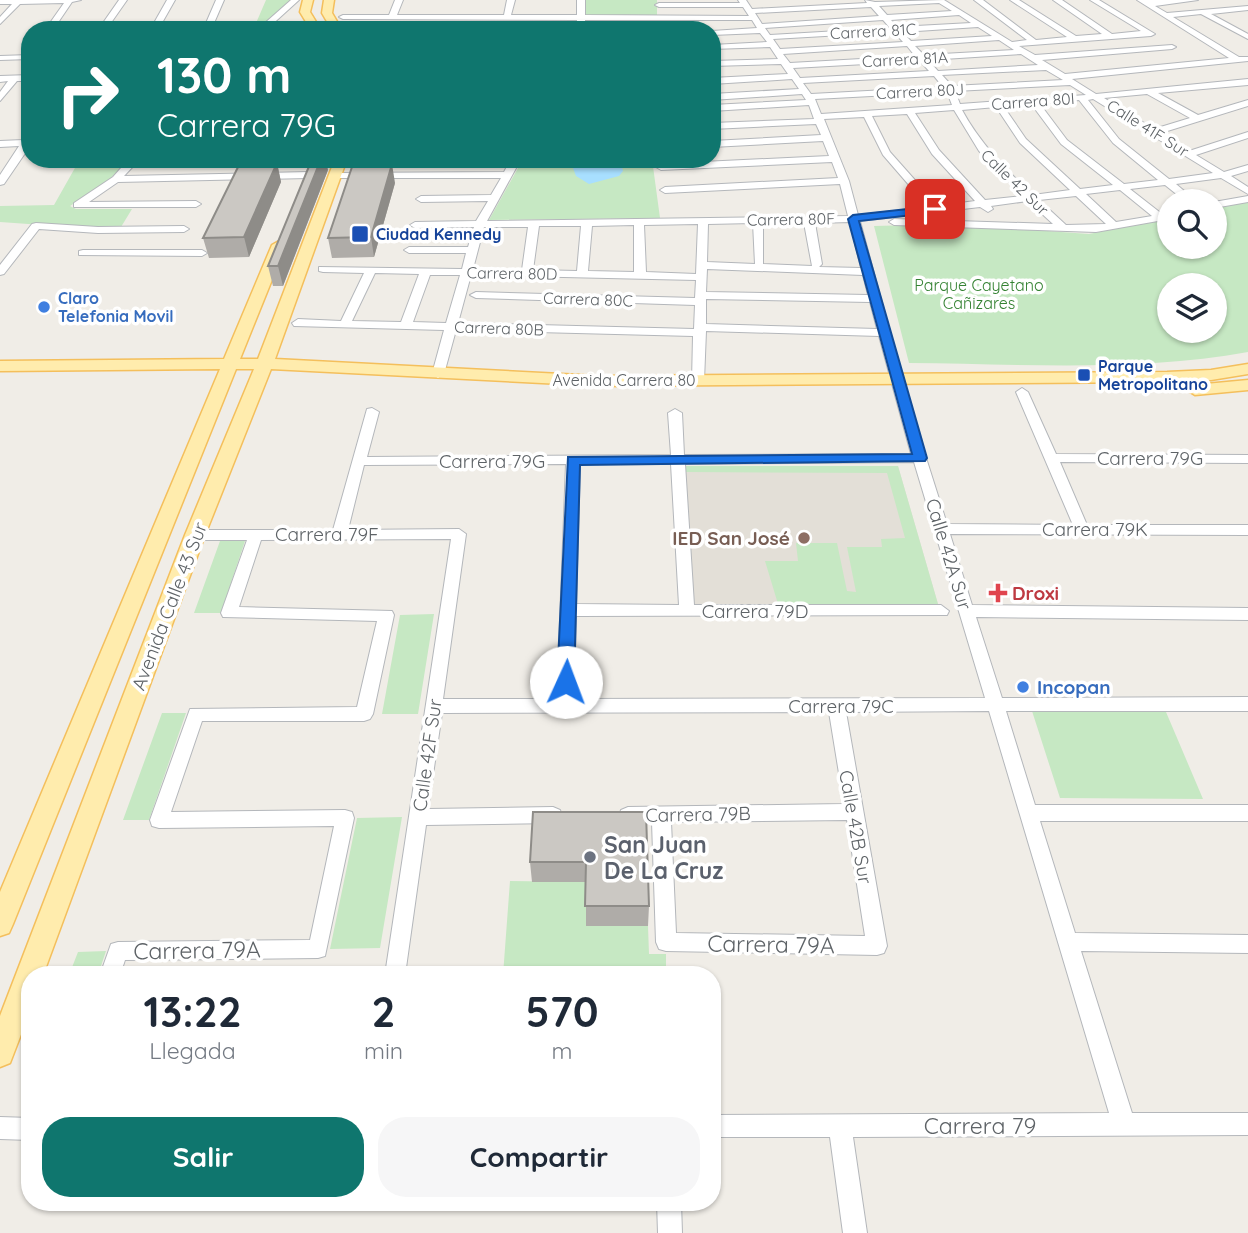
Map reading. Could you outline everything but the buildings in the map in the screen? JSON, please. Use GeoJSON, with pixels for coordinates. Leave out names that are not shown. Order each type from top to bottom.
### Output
{"type":"FeatureCollection","features":[{"type":"Feature","properties":{"kind":"main road"},"geometry":{"type":"LineString","coordinates":[[308,0],[305,12],[310,21]]}},
{"type":"Feature","properties":{"kind":"main road"},"geometry":{"type":"LineString","coordinates":[[329,0],[327,13],[332,21]]}},
{"type":"Feature","properties":{"kind":"main road"},"geometry":{"type":"LineString","coordinates":[[301,193],[311,168]]}},
{"type":"Feature","properties":{"kind":"main road","name":"Avenida Calle 43 Sur"},"geometry":{"type":"LineString","coordinates":[[33,966],[195,534],[261,371],[338,168]]}},
{"type":"Feature","properties":{"kind":"main road","name":"Avenida Calle 43 Sur"},"geometry":{"type":"LineString","coordinates":[[0,924],[286,228]]}},
{"type":"Feature","properties":{"kind":"main road","name":"Avenida Carrera 80"},"geometry":{"type":"LineString","coordinates":[[0,366],[438,374],[565,380],[898,386],[1022,392],[1197,390],[1248,385]]}},
{"type":"Feature","properties":{"kind":"main road","name":"Avenida Carrera 80"},"geometry":{"type":"LineString","coordinates":[[261,371],[550,394],[1194,376],[1248,369]]}},
{"type":"Feature","properties":{"kind":"main road","name":"Avenida Carrera 80"},"geometry":{"type":"LineString","coordinates":[[0,378],[228,370]]}},
{"type":"Feature","properties":{"kind":"main road","name":"Avenida Calle 43 Sur"},"geometry":{"type":"LineString","coordinates":[[0,1054],[21,998]]}},
{"type":"Feature","properties":{"kind":"street"},"geometry":{"type":"LineString","coordinates":[[55,21],[70,0]]}},
{"type":"Feature","properties":{"kind":"street"},"geometry":{"type":"LineString","coordinates":[[0,2],[77,0]]}},
{"type":"Feature","properties":{"kind":"street"},"geometry":{"type":"LineString","coordinates":[[108,21],[123,0]]}},
{"type":"Feature","properties":{"kind":"street"},"geometry":{"type":"LineString","coordinates":[[159,21],[171,0]]}},
{"type":"Feature","properties":{"kind":"street"},"geometry":{"type":"LineString","coordinates":[[211,21],[220,0]]}},
{"type":"Feature","properties":{"kind":"street"},"geometry":{"type":"LineString","coordinates":[[271,21],[295,0]]}},
{"type":"Feature","properties":{"kind":"street"},"geometry":{"type":"LineString","coordinates":[[392,17],[399,0]]}},
{"type":"Feature","properties":{"kind":"street"},"geometry":{"type":"LineString","coordinates":[[507,17],[511,0]]}},
{"type":"Feature","properties":{"kind":"street"},"geometry":{"type":"LineString","coordinates":[[580,21],[582,0]]}},
{"type":"Feature","properties":{"kind":"street"},"geometry":{"type":"LineString","coordinates":[[721,31],[871,2],[995,0]]}},
{"type":"Feature","properties":{"kind":"street"},"geometry":{"type":"LineString","coordinates":[[1014,0],[1074,39]]}},
{"type":"Feature","properties":{"kind":"street"},"geometry":{"type":"LineString","coordinates":[[1057,0],[1110,36]]}},
{"type":"Feature","properties":{"kind":"street"},"geometry":{"type":"LineString","coordinates":[[1094,0],[1198,63]]}},
{"type":"Feature","properties":{"kind":"street"},"geometry":{"type":"LineString","coordinates":[[1144,2],[1194,0]]}},
{"type":"Feature","properties":{"kind":"street"},"geometry":{"type":"LineString","coordinates":[[0,22],[18,1]]}},
{"type":"Feature","properties":{"kind":"street"},"geometry":{"type":"LineString","coordinates":[[979,1],[1034,42]]}},
{"type":"Feature","properties":{"kind":"street","name":"Calle 42 Sur"},"geometry":{"type":"LineString","coordinates":[[871,2],[950,89],[954,107],[977,145],[1065,229]]}},
{"type":"Feature","properties":{"kind":"street","name":"Calle 41F Sur"},"geometry":{"type":"LineString","coordinates":[[942,2],[1248,191]]}},
{"type":"Feature","properties":{"kind":"street"},"geometry":{"type":"LineString","coordinates":[[1144,2],[1248,67]]}},
{"type":"Feature","properties":{"kind":"street"},"geometry":{"type":"LineString","coordinates":[[659,18],[659,3],[759,25],[960,13]]}},
{"type":"Feature","properties":{"kind":"street"},"geometry":{"type":"LineString","coordinates":[[360,17],[365,8]]}},
{"type":"Feature","properties":{"kind":"street"},"geometry":{"type":"LineString","coordinates":[[428,17],[431,8]]}},
{"type":"Feature","properties":{"kind":"street"},"geometry":{"type":"LineString","coordinates":[[1167,15],[1248,8]]}},
{"type":"Feature","properties":{"kind":"street"},"geometry":{"type":"LineString","coordinates":[[1234,9],[1248,16]]}},
{"type":"Feature","properties":{"kind":"street"},"geometry":{"type":"LineString","coordinates":[[1202,12],[1248,37]]}},
{"type":"Feature","properties":{"kind":"street"},"geometry":{"type":"LineString","coordinates":[[343,17],[428,17],[470,13],[493,18],[541,14],[580,18],[702,21]]}},
{"type":"Feature","properties":{"kind":"street"},"geometry":{"type":"LineString","coordinates":[[540,21],[541,14]]}},
{"type":"Feature","properties":{"kind":"street"},"geometry":{"type":"LineString","coordinates":[[721,22],[909,44],[1000,38]]}},
{"type":"Feature","properties":{"kind":"street"},"geometry":{"type":"LineString","coordinates":[[721,43],[759,25]]}},
{"type":"Feature","properties":{"kind":"street","name":"Carrera 81C"},"geometry":{"type":"LineString","coordinates":[[759,25],[895,30],[978,25]]}},
{"type":"Feature","properties":{"kind":"street","name":"Calle 42A Sur"},"geometry":{"type":"LineString","coordinates":[[759,25],[808,97],[844,181],[898,386],[1124,1125]]}},
{"type":"Feature","properties":{"kind":"street"},"geometry":{"type":"LineString","coordinates":[[1011,44],[1148,33]]}},
{"type":"Feature","properties":{"kind":"street"},"geometry":{"type":"LineString","coordinates":[[1034,58],[1172,47]]}},
{"type":"Feature","properties":{"kind":"street","name":"Carrera 81A"},"geometry":{"type":"LineString","coordinates":[[721,64],[1023,52]]}},
{"type":"Feature","properties":{"kind":"street"},"geometry":{"type":"LineString","coordinates":[[0,58],[21,57]]}},
{"type":"Feature","properties":{"kind":"street"},"geometry":{"type":"LineString","coordinates":[[1064,77],[1248,59]]}},
{"type":"Feature","properties":{"kind":"street"},"geometry":{"type":"LineString","coordinates":[[721,81],[1049,67]]}},
{"type":"Feature","properties":{"kind":"street"},"geometry":{"type":"LineString","coordinates":[[0,98],[15,78]]}},
{"type":"Feature","properties":{"kind":"street"},"geometry":{"type":"LineString","coordinates":[[0,79],[21,78]]}},
{"type":"Feature","properties":{"kind":"street","name":"Carrera 80J"},"geometry":{"type":"LineString","coordinates":[[721,107],[808,97],[1074,82]]}},
{"type":"Feature","properties":{"kind":"street","name":"Carrera 80I"},"geometry":{"type":"LineString","coordinates":[[721,125],[1083,98],[1248,82]]}},
{"type":"Feature","properties":{"kind":"street"},"geometry":{"type":"LineString","coordinates":[[1200,87],[1212,93]]}},
{"type":"Feature","properties":{"kind":"street"},"geometry":{"type":"LineString","coordinates":[[1149,92],[1196,118]]}},
{"type":"Feature","properties":{"kind":"street"},"geometry":{"type":"LineString","coordinates":[[721,97],[808,97]]}},
{"type":"Feature","properties":{"kind":"street"},"geometry":{"type":"LineString","coordinates":[[1083,98],[1116,141],[1176,189]]}},
{"type":"Feature","properties":{"kind":"street"},"geometry":{"type":"LineString","coordinates":[[1223,100],[1235,107]]}},
{"type":"Feature","properties":{"kind":"street"},"geometry":{"type":"LineString","coordinates":[[1034,102],[1064,142],[1120,188],[1157,212]]}},
{"type":"Feature","properties":{"kind":"street"},"geometry":{"type":"LineString","coordinates":[[1154,132],[1248,103]]}},
{"type":"Feature","properties":{"kind":"street"},"geometry":{"type":"LineString","coordinates":[[998,104],[1023,141],[1115,227]]}},
{"type":"Feature","properties":{"kind":"street"},"geometry":{"type":"LineString","coordinates":[[909,110],[935,152],[1004,226]]}},
{"type":"Feature","properties":{"kind":"street"},"geometry":{"type":"LineString","coordinates":[[867,114],[886,153],[935,209]]}},
{"type":"Feature","properties":{"kind":"street"},"geometry":{"type":"LineString","coordinates":[[1189,154],[1248,135]]}},
{"type":"Feature","properties":{"kind":"street"},"geometry":{"type":"LineString","coordinates":[[721,144],[826,138]]}},
{"type":"Feature","properties":{"kind":"street"},"geometry":{"type":"LineString","coordinates":[[0,144],[21,142]]}},
{"type":"Feature","properties":{"kind":"street"},"geometry":{"type":"LineString","coordinates":[[0,182],[21,151]]}},
{"type":"Feature","properties":{"kind":"street"},"geometry":{"type":"LineString","coordinates":[[721,162],[836,159]]}},
{"type":"Feature","properties":{"kind":"street"},"geometry":{"type":"LineString","coordinates":[[0,163],[13,162]]}},
{"type":"Feature","properties":{"kind":"street"},"geometry":{"type":"LineString","coordinates":[[126,168],[116,179],[78,205],[196,204]]}},
{"type":"Feature","properties":{"kind":"street"},"geometry":{"type":"LineString","coordinates":[[438,374],[480,224],[511,168]]}},
{"type":"Feature","properties":{"kind":"street"},"geometry":{"type":"LineString","coordinates":[[661,168],[667,206],[844,181]]}},
{"type":"Feature","properties":{"kind":"street","name":"Carrera 80F"},"geometry":{"type":"LineString","coordinates":[[415,225],[639,222],[667,206],[703,221],[853,219],[1224,176],[1248,168]]}},
{"type":"Feature","properties":{"kind":"street"},"geometry":{"type":"LineString","coordinates":[[116,179],[308,175]]}},
{"type":"Feature","properties":{"kind":"street"},"geometry":{"type":"LineString","coordinates":[[335,176],[507,175]]}},
{"type":"Feature","properties":{"kind":"street"},"geometry":{"type":"LineString","coordinates":[[421,199],[495,198]]}},
{"type":"Feature","properties":{"kind":"street"},"geometry":{"type":"LineString","coordinates":[[1227,203],[1248,199]]}},
{"type":"Feature","properties":{"kind":"street"},"geometry":{"type":"LineString","coordinates":[[0,272],[6,256],[36,226],[98,230],[127,218],[184,229]]}},
{"type":"Feature","properties":{"kind":"street"},"geometry":{"type":"LineString","coordinates":[[809,219],[816,264]]}},
{"type":"Feature","properties":{"kind":"street"},"geometry":{"type":"LineString","coordinates":[[853,219],[1065,229],[1115,227],[1157,219]]}},
{"type":"Feature","properties":{"kind":"street"},"geometry":{"type":"LineString","coordinates":[[758,220],[759,262]]}},
{"type":"Feature","properties":{"kind":"street"},"geometry":{"type":"LineString","coordinates":[[698,381],[703,221]]}},
{"type":"Feature","properties":{"kind":"street"},"geometry":{"type":"LineString","coordinates":[[639,222],[640,275]]}},
{"type":"Feature","properties":{"kind":"street"},"geometry":{"type":"LineString","coordinates":[[527,273],[534,223]]}},
{"type":"Feature","properties":{"kind":"street"},"geometry":{"type":"LineString","coordinates":[[582,274],[587,223]]}},
{"type":"Feature","properties":{"kind":"street"},"geometry":{"type":"LineString","coordinates":[[98,230],[83,253],[202,253]]}},
{"type":"Feature","properties":{"kind":"street"},"geometry":{"type":"LineString","coordinates":[[409,250],[473,250]]}},
{"type":"Feature","properties":{"kind":"street","name":"Carrera 80D"},"geometry":{"type":"LineString","coordinates":[[323,269],[640,275],[702,271],[869,272]]}},
{"type":"Feature","properties":{"kind":"street"},"geometry":{"type":"LineString","coordinates":[[345,324],[371,270]]}},
{"type":"Feature","properties":{"kind":"street"},"geometry":{"type":"LineString","coordinates":[[406,325],[426,271]]}},
{"type":"Feature","properties":{"kind":"street","name":"Carrera 80C"},"geometry":{"type":"LineString","coordinates":[[476,295],[876,299]]}},
{"type":"Feature","properties":{"kind":"street","name":"Carrera 80B"},"geometry":{"type":"LineString","coordinates":[[298,323],[885,333]]}},
{"type":"Feature","properties":{"kind":"street"},"geometry":{"type":"LineString","coordinates":[[1022,392],[1082,530]]}},
{"type":"Feature","properties":{"kind":"street"},"geometry":{"type":"LineString","coordinates":[[339,534],[372,412]]}},
{"type":"Feature","properties":{"kind":"street"},"geometry":{"type":"LineString","coordinates":[[675,413],[687,610]]}},
{"type":"Feature","properties":{"kind":"street","name":"Carrera 79G"},"geometry":{"type":"LineString","coordinates":[[359,461],[920,458]]}},
{"type":"Feature","properties":{"kind":"street","name":"Carrera 79G"},"geometry":{"type":"LineString","coordinates":[[1051,458],[1248,459]]}},
{"type":"Feature","properties":{"kind":"street"},"geometry":{"type":"LineString","coordinates":[[565,706],[573,460]]}},
{"type":"Feature","properties":{"kind":"street","name":"Carrera 79K"},"geometry":{"type":"LineString","coordinates":[[942,529],[1248,530]]}},
{"type":"Feature","properties":{"kind":"street","name":"Carrera 79F"},"geometry":{"type":"LineString","coordinates":[[195,534],[459,534]]}},
{"type":"Feature","properties":{"kind":"street","name":"Carrera 79A"},"geometry":{"type":"LineString","coordinates":[[113,966],[118,951],[318,949],[345,818],[159,820],[195,713],[364,714],[386,615],[229,613],[256,534]]}},
{"type":"Feature","properties":{"kind":"street","name":"Calle 42F Sur"},"geometry":{"type":"LineString","coordinates":[[395,966],[459,534]]}},
{"type":"Feature","properties":{"kind":"street","name":"Carrera 79D"},"geometry":{"type":"LineString","coordinates":[[568,610],[941,611]]}},
{"type":"Feature","properties":{"kind":"street"},"geometry":{"type":"LineString","coordinates":[[967,611],[1248,614]]}},
{"type":"Feature","properties":{"kind":"street","name":"Carrera 79C"},"geometry":{"type":"LineString","coordinates":[[434,706],[996,707],[1248,704]]}},
{"type":"Feature","properties":{"kind":"street","name":"Calle 42B Sur"},"geometry":{"type":"LineString","coordinates":[[837,706],[877,946]]}},
{"type":"Feature","properties":{"kind":"street","name":"Carrera 79B"},"geometry":{"type":"LineString","coordinates":[[607,815],[853,812]]}},
{"type":"Feature","properties":{"kind":"street"},"geometry":{"type":"LineString","coordinates":[[1028,813],[1248,813]]}},
{"type":"Feature","properties":{"kind":"street","name":"Carrera 79A"},"geometry":{"type":"LineString","coordinates":[[661,814],[666,942],[877,946]]}},
{"type":"Feature","properties":{"kind":"street"},"geometry":{"type":"LineString","coordinates":[[418,817],[566,815]]}},
{"type":"Feature","properties":{"kind":"street"},"geometry":{"type":"LineString","coordinates":[[1068,942],[1248,944]]}},
{"type":"Feature","properties":{"kind":"street","name":"Carrera 79"},"geometry":{"type":"LineString","coordinates":[[721,1126],[1248,1124]]}},
{"type":"Feature","properties":{"kind":"street"},"geometry":{"type":"LineString","coordinates":[[840,1126],[855,1233]]}},
{"type":"Feature","properties":{"kind":"street"},"geometry":{"type":"LineString","coordinates":[[0,1128],[21,1129]]}},
{"type":"Feature","properties":{"kind":"street"},"geometry":{"type":"LineString","coordinates":[[669,1211],[670,1233]]}},
{"type":"Feature","properties":{"kind":"shaded area","name":"IED San José"},"geometry":{"type":"Polygon","coordinates":[[[685,466],[898,466],[938,604],[694,604],[685,466]]]}},
{"type":"Feature","properties":{"kind":"green space"},"geometry":{"type":"Polygon","coordinates":[[[266,0],[293,0],[271,21],[257,21],[266,0]]]}},
{"type":"Feature","properties":{"kind":"green space"},"geometry":{"type":"Polygon","coordinates":[[[585,0],[657,0],[657,17],[583,16],[585,0]]]}},
{"type":"Feature","properties":{"kind":"green space"},"geometry":{"type":"Polygon","coordinates":[[[75,168],[120,168],[106,183],[70,206],[76,209],[132,209],[121,227],[99,229],[0,222],[0,206],[54,205],[75,168]]]}},
{"type":"Feature","properties":{"kind":"green space"},"geometry":{"type":"Polygon","coordinates":[[[518,168],[653,168],[660,218],[489,220],[518,168]]]}},
{"type":"Feature","properties":{"kind":"green space","name":"Parque Cayetano Cañizares"},"geometry":{"type":"Polygon","coordinates":[[[1248,201],[1248,352],[1122,365],[909,363],[874,226],[952,224],[1089,234],[1157,220],[1157,259],[1227,259],[1227,205],[1248,201]]]}},
{"type":"Feature","properties":{"kind":"green space"},"geometry":{"type":"Polygon","coordinates":[[[685,466],[898,466],[938,604],[778,604],[765,561],[798,561],[796,543],[837,543],[847,591],[856,592],[847,547],[882,547],[881,539],[905,538],[887,473],[685,472],[685,466]]]}},
{"type":"Feature","properties":{"kind":"green space"},"geometry":{"type":"Polygon","coordinates":[[[220,541],[245,541],[221,613],[194,613],[220,541]]]}},
{"type":"Feature","properties":{"kind":"green space"},"geometry":{"type":"Polygon","coordinates":[[[434,614],[418,714],[382,714],[400,615],[434,614]]]}},
{"type":"Feature","properties":{"kind":"green space"},"geometry":{"type":"Polygon","coordinates":[[[1032,711],[1166,712],[1203,799],[1060,798],[1032,711]]]}},
{"type":"Feature","properties":{"kind":"green space"},"geometry":{"type":"Polygon","coordinates":[[[162,713],[186,713],[149,820],[123,820],[162,713]]]}},
{"type":"Feature","properties":{"kind":"green space"},"geometry":{"type":"Polygon","coordinates":[[[402,817],[380,948],[330,949],[357,818],[402,817]]]}},
{"type":"Feature","properties":{"kind":"green space"},"geometry":{"type":"Polygon","coordinates":[[[510,881],[587,882],[586,926],[648,926],[649,954],[666,954],[666,966],[504,966],[510,881]]]}},
{"type":"Feature","properties":{"kind":"green space"},"geometry":{"type":"Polygon","coordinates":[[[106,951],[101,966],[73,966],[78,952],[106,951]]]}},
{"type":"Feature","properties":{"kind":"water"},"geometry":{"type":"Polygon","coordinates":[[[573,168],[622,168],[623,171],[619,176],[589,184],[576,176],[573,168]]]}},
{"type":"Feature","properties":{"kind":"place","name":"Ciudad Kennedy"},"geometry":{"type":"Point","coordinates":[360,234]}},
{"type":"Feature","properties":{"kind":"place","name":"Claro Telefonia Movil"},"geometry":{"type":"Point","coordinates":[44,307]}},
{"type":"Feature","properties":{"kind":"place","name":"Parque Metropolitano"},"geometry":{"type":"Point","coordinates":[1084,375]}},
{"type":"Feature","properties":{"kind":"place","name":"IED San José"},"geometry":{"type":"Point","coordinates":[804,538]}},
{"type":"Feature","properties":{"kind":"place","name":"Droxi"},"geometry":{"type":"Point","coordinates":[998,593]}},
{"type":"Feature","properties":{"kind":"place","name":"Incopan"},"geometry":{"type":"Point","coordinates":[1023,687]}},
{"type":"Feature","properties":{"kind":"place","name":"San Juan De La Cruz"},"geometry":{"type":"Point","coordinates":[590,857]}},
{"type":"Feature","properties":{"kind":"route"},"geometry":{"type":"LineString","coordinates":[[566,682],[573,460],[920,458],[853,219],[935,209]]}}]}
